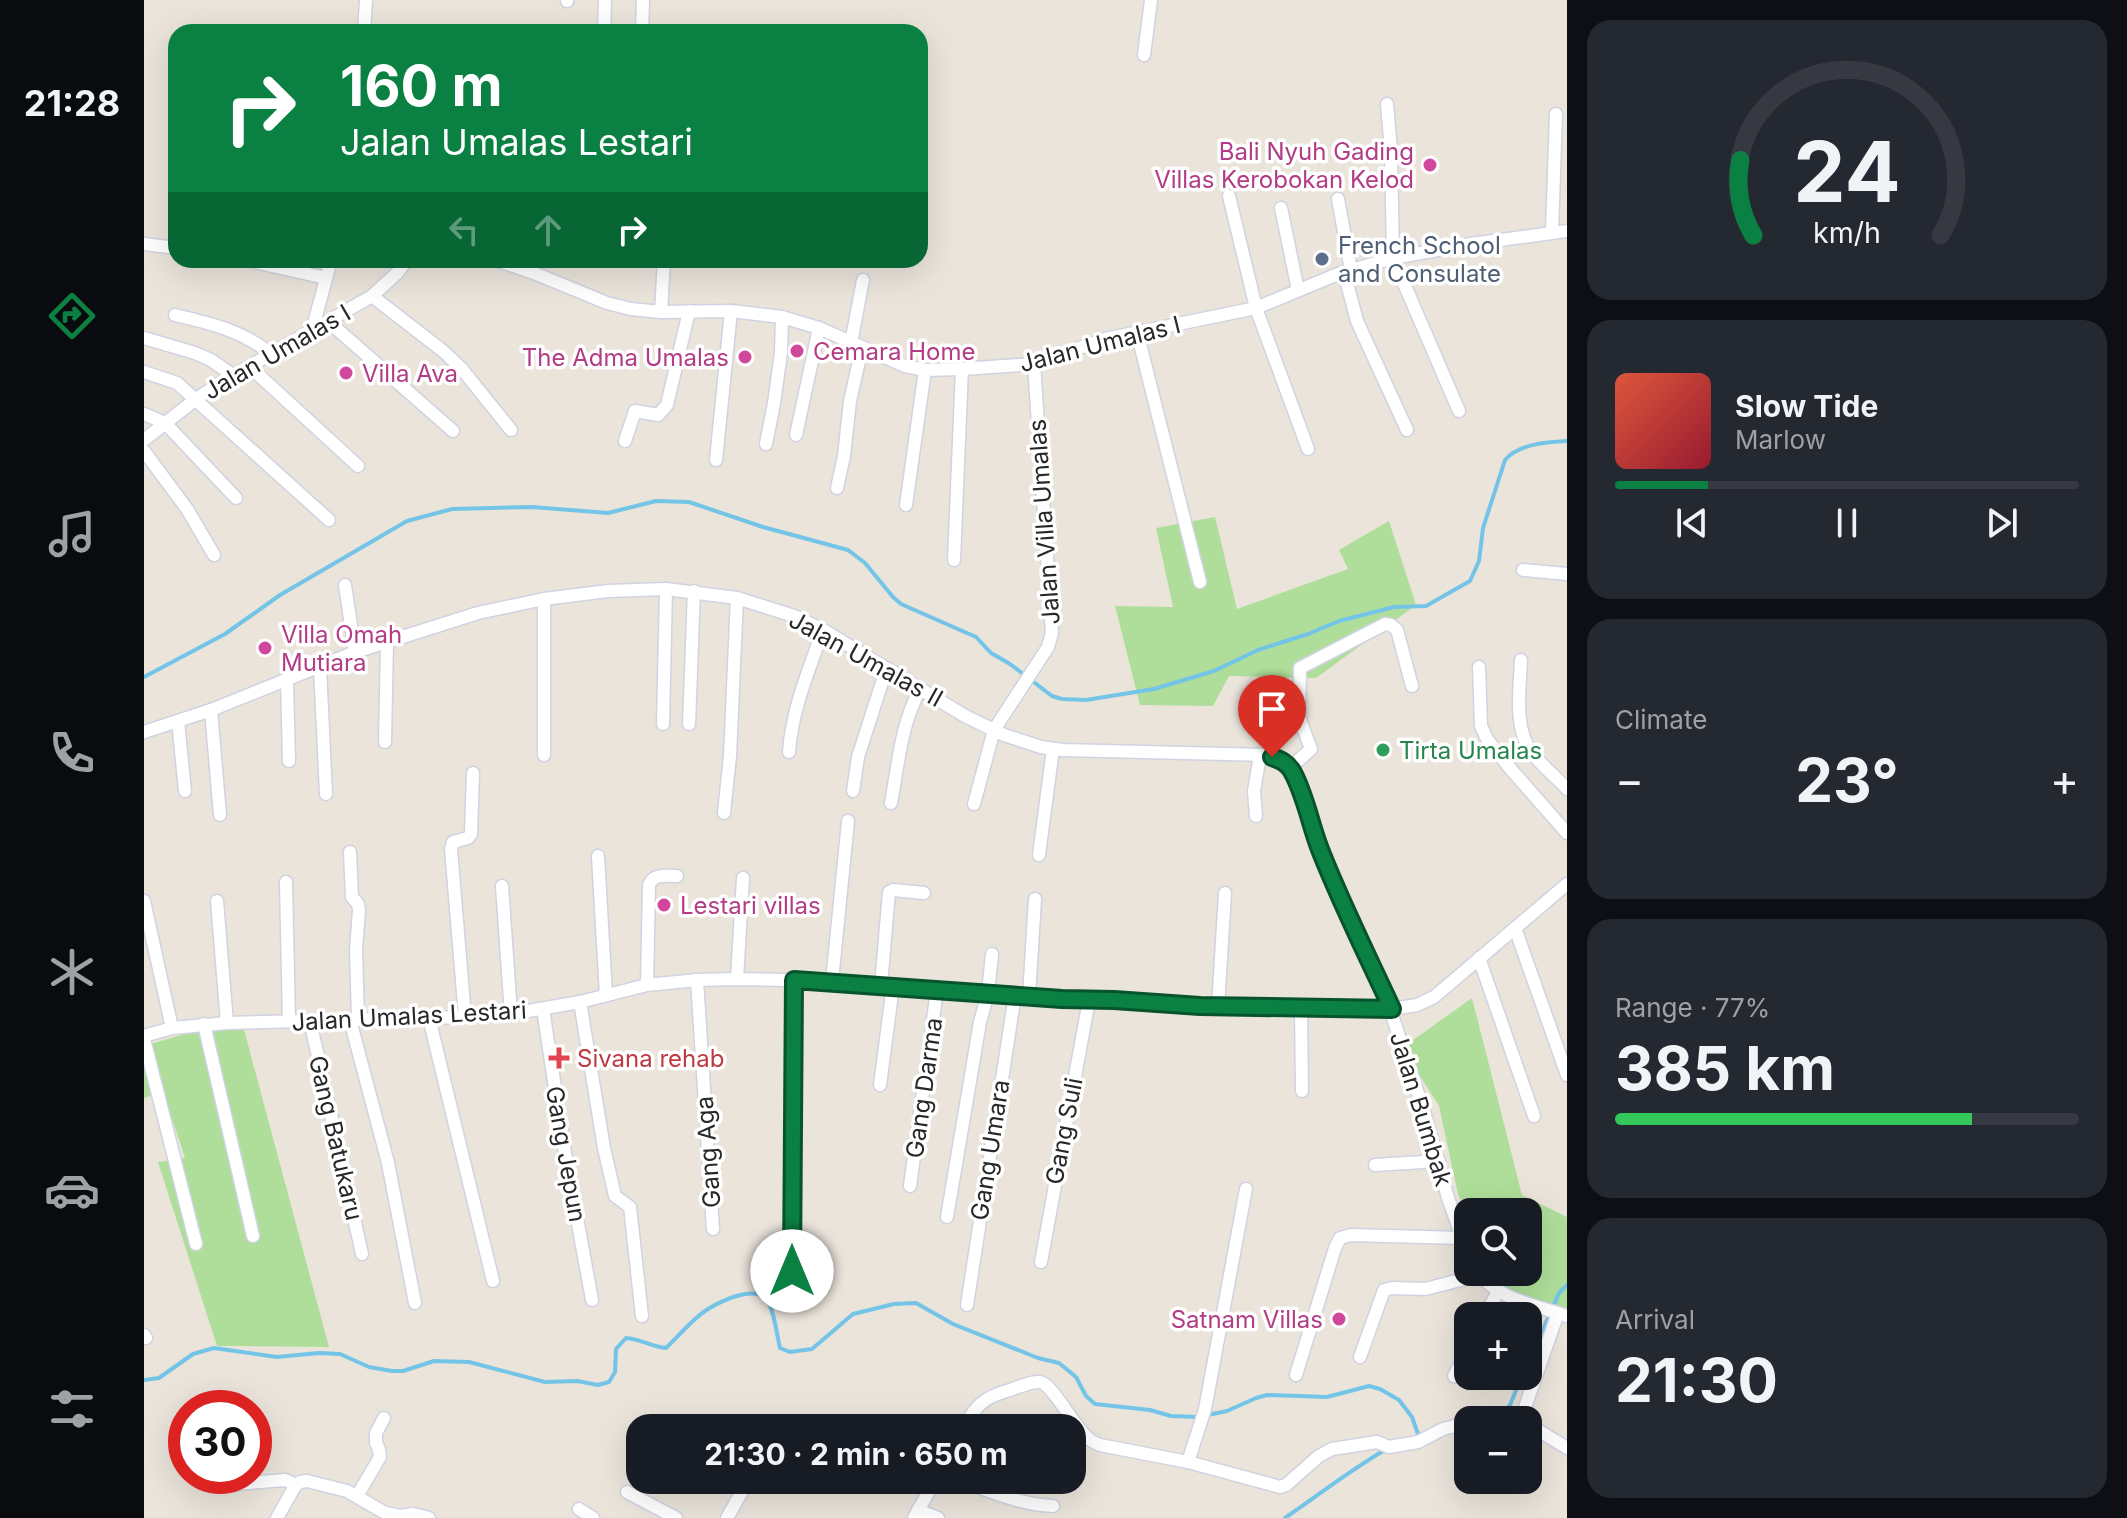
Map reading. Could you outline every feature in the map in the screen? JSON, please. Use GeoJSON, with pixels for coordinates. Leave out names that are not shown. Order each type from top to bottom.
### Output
{"type":"FeatureCollection","features":[{"type":"Feature","properties":{"kind":"street"},"geometry":{"type":"LineString","coordinates":[[364,24],[366,0]]}},
{"type":"Feature","properties":{"kind":"street"},"geometry":{"type":"LineString","coordinates":[[604,24],[605,0]]}},
{"type":"Feature","properties":{"kind":"street"},"geometry":{"type":"LineString","coordinates":[[642,24],[643,0]]}},
{"type":"Feature","properties":{"kind":"street"},"geometry":{"type":"LineString","coordinates":[[1144,55],[1151,0]]}},
{"type":"Feature","properties":{"kind":"street"},"geometry":{"type":"LineString","coordinates":[[1387,104],[1393,258],[1459,411]]}},
{"type":"Feature","properties":{"kind":"street"},"geometry":{"type":"LineString","coordinates":[[1552,232],[1556,114]]}},
{"type":"Feature","properties":{"kind":"street"},"geometry":{"type":"LineString","coordinates":[[1229,196],[1256,308],[1308,449]]}},
{"type":"Feature","properties":{"kind":"street"},"geometry":{"type":"LineString","coordinates":[[1338,199],[1357,321],[1407,430]]}},
{"type":"Feature","properties":{"kind":"street"},"geometry":{"type":"LineString","coordinates":[[1281,208],[1298,290]]}},
{"type":"Feature","properties":{"kind":"street","name":"Jalan Umalas I"},"geometry":{"type":"LineString","coordinates":[[519,268],[607,303],[631,309],[731,311],[782,317],[819,328],[905,366],[925,370],[962,369],[1034,364],[1105,339],[1256,308],[1347,271],[1393,258],[1567,231]]}},
{"type":"Feature","properties":{"kind":"street"},"geometry":{"type":"LineString","coordinates":[[144,244],[168,247]]}},
{"type":"Feature","properties":{"kind":"street"},"geometry":{"type":"LineString","coordinates":[[282,268],[326,278]]}},
{"type":"Feature","properties":{"kind":"street"},"geometry":{"type":"LineString","coordinates":[[312,331],[329,268]]}},
{"type":"Feature","properties":{"kind":"street","name":"Jalan Umalas I"},"geometry":{"type":"LineString","coordinates":[[144,440],[196,399],[372,296],[401,268]]}},
{"type":"Feature","properties":{"kind":"street"},"geometry":{"type":"LineString","coordinates":[[661,312],[664,268]]}},
{"type":"Feature","properties":{"kind":"street"},"geometry":{"type":"LineString","coordinates":[[837,488],[844,456],[863,280]]}},
{"type":"Feature","properties":{"kind":"street"},"geometry":{"type":"LineString","coordinates":[[372,296],[461,368],[511,430]]}},
{"type":"Feature","properties":{"kind":"street"},"geometry":{"type":"LineString","coordinates":[[625,441],[635,411],[658,415],[667,405],[689,311]]}},
{"type":"Feature","properties":{"kind":"street"},"geometry":{"type":"LineString","coordinates":[[716,460],[731,311]]}},
{"type":"Feature","properties":{"kind":"street"},"geometry":{"type":"LineString","coordinates":[[175,315],[219,326],[257,343],[271,354]]}},
{"type":"Feature","properties":{"kind":"street"},"geometry":{"type":"LineString","coordinates":[[766,444],[781,353],[782,317]]}},
{"type":"Feature","properties":{"kind":"street"},"geometry":{"type":"LineString","coordinates":[[329,322],[453,431]]}},
{"type":"Feature","properties":{"kind":"street"},"geometry":{"type":"LineString","coordinates":[[796,435],[819,328]]}},
{"type":"Feature","properties":{"kind":"street"},"geometry":{"type":"LineString","coordinates":[[1137,332],[1200,582]]}},
{"type":"Feature","properties":{"kind":"street"},"geometry":{"type":"LineString","coordinates":[[144,338],[195,353],[234,376]]}},
{"type":"Feature","properties":{"kind":"street","name":"Jalan Villa Umalas"},"geometry":{"type":"LineString","coordinates":[[974,804],[994,730],[1048,647],[1052,633],[1034,364]]}},
{"type":"Feature","properties":{"kind":"street"},"geometry":{"type":"LineString","coordinates":[[250,367],[358,466]]}},
{"type":"Feature","properties":{"kind":"street"},"geometry":{"type":"LineString","coordinates":[[954,560],[962,369]]}},
{"type":"Feature","properties":{"kind":"street"},"geometry":{"type":"LineString","coordinates":[[906,505],[925,370]]}},
{"type":"Feature","properties":{"kind":"street"},"geometry":{"type":"LineString","coordinates":[[144,372],[177,383],[329,520]]}},
{"type":"Feature","properties":{"kind":"street"},"geometry":{"type":"LineString","coordinates":[[144,414],[165,423],[236,498]]}},
{"type":"Feature","properties":{"kind":"street"},"geometry":{"type":"LineString","coordinates":[[144,451],[187,509],[214,555]]}},
{"type":"Feature","properties":{"kind":"street"},"geometry":{"type":"LineString","coordinates":[[1523,570],[1567,574]]}},
{"type":"Feature","properties":{"kind":"street"},"geometry":{"type":"LineString","coordinates":[[345,585],[355,652]]}},
{"type":"Feature","properties":{"kind":"street"},"geometry":{"type":"LineString","coordinates":[[663,724],[666,589]]}},
{"type":"Feature","properties":{"kind":"street","name":"Jalan Umalas II"},"geometry":{"type":"LineString","coordinates":[[144,732],[211,710],[355,652],[475,614],[527,601],[608,591],[666,589],[737,598],[794,616],[823,630],[965,716],[1021,741],[1053,749],[1260,755],[1280,760],[1290,768]]}},
{"type":"Feature","properties":{"kind":"street"},"geometry":{"type":"LineString","coordinates":[[689,724],[694,591]]}},
{"type":"Feature","properties":{"kind":"street"},"geometry":{"type":"LineString","coordinates":[[724,813],[730,756],[737,598]]}},
{"type":"Feature","properties":{"kind":"street"},"geometry":{"type":"LineString","coordinates":[[544,599],[544,755]]}},
{"type":"Feature","properties":{"kind":"street"},"geometry":{"type":"LineString","coordinates":[[1392,1009],[1331,878],[1290,768],[1311,749],[1299,717],[1300,668],[1385,624],[1397,630],[1412,686]]}},
{"type":"Feature","properties":{"kind":"street"},"geometry":{"type":"LineString","coordinates":[[789,752],[792,724],[823,630]]}},
{"type":"Feature","properties":{"kind":"street"},"geometry":{"type":"LineString","coordinates":[[385,742],[387,641]]}},
{"type":"Feature","properties":{"kind":"street"},"geometry":{"type":"LineString","coordinates":[[1521,660],[1519,695],[1525,740],[1530,751],[1567,789]]}},
{"type":"Feature","properties":{"kind":"street"},"geometry":{"type":"LineString","coordinates":[[320,667],[326,794]]}},
{"type":"Feature","properties":{"kind":"street"},"geometry":{"type":"LineString","coordinates":[[1479,667],[1481,726],[1487,739],[1567,833]]}},
{"type":"Feature","properties":{"kind":"street"},"geometry":{"type":"LineString","coordinates":[[853,791],[858,757],[886,670]]}},
{"type":"Feature","properties":{"kind":"street"},"geometry":{"type":"LineString","coordinates":[[287,680],[289,761]]}},
{"type":"Feature","properties":{"kind":"street"},"geometry":{"type":"LineString","coordinates":[[891,803],[904,733],[920,690]]}},
{"type":"Feature","properties":{"kind":"street"},"geometry":{"type":"LineString","coordinates":[[211,710],[220,815]]}},
{"type":"Feature","properties":{"kind":"street"},"geometry":{"type":"LineString","coordinates":[[178,721],[185,791]]}},
{"type":"Feature","properties":{"kind":"street"},"geometry":{"type":"LineString","coordinates":[[1039,855],[1053,749]]}},
{"type":"Feature","properties":{"kind":"street"},"geometry":{"type":"LineString","coordinates":[[1256,816],[1254,791],[1260,755]]}},
{"type":"Feature","properties":{"kind":"street"},"geometry":{"type":"LineString","coordinates":[[465,1017],[451,849],[453,842],[468,838],[471,834],[473,773]]}},
{"type":"Feature","properties":{"kind":"street"},"geometry":{"type":"LineString","coordinates":[[832,981],[848,821]]}},
{"type":"Feature","properties":{"kind":"street"},"geometry":{"type":"LineString","coordinates":[[350,852],[352,897],[359,910],[354,1019],[388,1163],[415,1303]]}},
{"type":"Feature","properties":{"kind":"street"},"geometry":{"type":"LineString","coordinates":[[598,856],[606,995]]}},
{"type":"Feature","properties":{"kind":"street"},"geometry":{"type":"LineString","coordinates":[[647,985],[649,885],[656,877],[677,876]]}},
{"type":"Feature","properties":{"kind":"street"},"geometry":{"type":"LineString","coordinates":[[737,979],[743,878]]}},
{"type":"Feature","properties":{"kind":"street"},"geometry":{"type":"LineString","coordinates":[[286,882],[289,1021]]}},
{"type":"Feature","properties":{"kind":"street"},"geometry":{"type":"LineString","coordinates":[[502,886],[511,1014]]}},
{"type":"Feature","properties":{"kind":"street","name":"Jalan Umalas Lestari"},"geometry":{"type":"LineString","coordinates":[[144,1037],[172,1028],[204,1024],[511,1014],[580,1002],[647,985],[737,979],[832,981],[1218,1007],[1392,1009],[1417,1005],[1434,997],[1566,888]]}},
{"type":"Feature","properties":{"kind":"street"},"geometry":{"type":"LineString","coordinates":[[880,1085],[889,892],[924,893]]}},
{"type":"Feature","properties":{"kind":"street"},"geometry":{"type":"LineString","coordinates":[[1218,1007],[1225,893]]}},
{"type":"Feature","properties":{"kind":"street","name":"Gang Umara"},"geometry":{"type":"LineString","coordinates":[[967,1305],[1022,996],[1035,899]]}},
{"type":"Feature","properties":{"kind":"street"},"geometry":{"type":"LineString","coordinates":[[144,901],[172,1028]]}},
{"type":"Feature","properties":{"kind":"street"},"geometry":{"type":"LineString","coordinates":[[217,901],[227,1023]]}},
{"type":"Feature","properties":{"kind":"street"},"geometry":{"type":"LineString","coordinates":[[1515,928],[1567,1075]]}},
{"type":"Feature","properties":{"kind":"street"},"geometry":{"type":"LineString","coordinates":[[947,1217],[980,1022],[988,993],[992,954]]}},
{"type":"Feature","properties":{"kind":"street"},"geometry":{"type":"LineString","coordinates":[[1479,958],[1534,1116]]}},
{"type":"Feature","properties":{"kind":"street","name":"Gang Aga"},"geometry":{"type":"LineString","coordinates":[[697,980],[713,1229]]}},
{"type":"Feature","properties":{"kind":"street"},"geometry":{"type":"LineString","coordinates":[[792,1302],[794,980]]}},
{"type":"Feature","properties":{"kind":"street","name":"Gang Darma"},"geometry":{"type":"LineString","coordinates":[[910,1186],[937,990]]}},
{"type":"Feature","properties":{"kind":"street","name":"Gang Suli"},"geometry":{"type":"LineString","coordinates":[[1041,1262],[1089,1000]]}},
{"type":"Feature","properties":{"kind":"street"},"geometry":{"type":"LineString","coordinates":[[580,1002],[615,1196],[630,1207],[642,1316]]}},
{"type":"Feature","properties":{"kind":"street"},"geometry":{"type":"LineString","coordinates":[[1301,1008],[1302,1091]]}},
{"type":"Feature","properties":{"kind":"street","name":"Gang Jepun"},"geometry":{"type":"LineString","coordinates":[[543,1009],[592,1300]]}},
{"type":"Feature","properties":{"kind":"street","name":"Jalan Bumbak"},"geometry":{"type":"LineString","coordinates":[[1392,1009],[1454,1214]]}},
{"type":"Feature","properties":{"kind":"street"},"geometry":{"type":"LineString","coordinates":[[429,1018],[493,1281]]}},
{"type":"Feature","properties":{"kind":"street","name":"Gang Batukaru"},"geometry":{"type":"LineString","coordinates":[[310,1021],[362,1254]]}},
{"type":"Feature","properties":{"kind":"street"},"geometry":{"type":"LineString","coordinates":[[204,1024],[253,1236]]}},
{"type":"Feature","properties":{"kind":"street"},"geometry":{"type":"LineString","coordinates":[[144,1037],[196,1244]]}},
{"type":"Feature","properties":{"kind":"street"},"geometry":{"type":"LineString","coordinates":[[1375,1165],[1439,1161]]}},
{"type":"Feature","properties":{"kind":"street"},"geometry":{"type":"LineString","coordinates":[[1188,1462],[1205,1409],[1246,1189]]}},
{"type":"Feature","properties":{"kind":"street"},"geometry":{"type":"LineString","coordinates":[[1296,1375],[1340,1238],[1351,1235],[1454,1238]]}},
{"type":"Feature","properties":{"kind":"street"},"geometry":{"type":"LineString","coordinates":[[1360,1357],[1384,1290],[1425,1289],[1454,1281]]}},
{"type":"Feature","properties":{"kind":"street"},"geometry":{"type":"LineString","coordinates":[[1492,1286],[1498,1291],[1562,1314],[1530,1406]]}},
{"type":"Feature","properties":{"kind":"street"},"geometry":{"type":"LineString","coordinates":[[1492,1302],[1498,1291]]}},
{"type":"Feature","properties":{"kind":"street"},"geometry":{"type":"LineString","coordinates":[[971,1414],[982,1401],[1035,1383],[1042,1383],[1050,1389],[1068,1414]]}},
{"type":"Feature","properties":{"kind":"street"},"geometry":{"type":"LineString","coordinates":[[357,1496],[380,1457],[376,1433],[384,1418]]}},
{"type":"Feature","properties":{"kind":"street"},"geometry":{"type":"LineString","coordinates":[[1086,1436],[1100,1445],[1188,1462],[1280,1487],[1332,1449],[1418,1442],[1454,1426]]}},
{"type":"Feature","properties":{"kind":"street"},"geometry":{"type":"LineString","coordinates":[[1542,1433],[1567,1448]]}},
{"type":"Feature","properties":{"kind":"street"},"geometry":{"type":"LineString","coordinates":[[272,1481],[285,1480],[347,1491],[385,1513],[429,1518]]}},
{"type":"Feature","properties":{"kind":"street"},"geometry":{"type":"LineString","coordinates":[[277,1518],[301,1484]]}},
{"type":"Feature","properties":{"kind":"street"},"geometry":{"type":"LineString","coordinates":[[631,1494],[676,1518]]}},
{"type":"Feature","properties":{"kind":"street"},"geometry":{"type":"LineString","coordinates":[[727,1518],[739,1494]]}},
{"type":"Feature","properties":{"kind":"street"},"geometry":{"type":"LineString","coordinates":[[927,1494],[916,1514],[938,1518]]}},
{"type":"Feature","properties":{"kind":"street"},"geometry":{"type":"LineString","coordinates":[[1000,1494],[1053,1506]]}},
{"type":"Feature","properties":{"kind":"street"},"geometry":{"type":"LineString","coordinates":[[579,1509],[593,1518]]}},
{"type":"Feature","properties":{"kind":"green space"},"geometry":{"type":"Polygon","coordinates":[[[1215,517],[1237,609],[1348,569],[1339,550],[1389,521],[1416,605],[1316,678],[1229,676],[1213,706],[1140,705],[1115,606],[1173,607],[1156,528],[1215,517]]]}},
{"type":"Feature","properties":{"kind":"green space"},"geometry":{"type":"Polygon","coordinates":[[[1472,998],[1522,1195],[1528,1198],[1460,1198],[1439,1106],[1402,1048],[1472,998]]]}},
{"type":"Feature","properties":{"kind":"green space"},"geometry":{"type":"Polygon","coordinates":[[[243,1026],[329,1347],[217,1346],[158,1162],[185,1158],[163,1091],[144,1098],[144,1046],[205,1028],[243,1026]]]}},
{"type":"Feature","properties":{"kind":"green space"},"geometry":{"type":"Polygon","coordinates":[[[1542,1205],[1567,1217],[1567,1319],[1542,1310],[1542,1302],[1518,1302],[1506,1298],[1500,1286],[1542,1286],[1542,1205]]]}},
{"type":"Feature","properties":{"kind":"waterway"},"geometry":{"type":"LineString","coordinates":[[144,677],[225,634],[280,595],[407,521],[452,509],[532,507],[608,513],[656,501],[689,502],[763,527],[848,550],[865,563],[901,604],[976,637],[991,653],[1052,696],[1086,700],[1154,689],[1214,671],[1258,650],[1339,621],[1394,607],[1426,606],[1470,581],[1479,561],[1483,528],[1505,460],[1525,447],[1567,441]]}},
{"type":"Feature","properties":{"kind":"waterway"},"geometry":{"type":"LineString","coordinates":[[1542,1331],[1559,1293],[1567,1285]]}},
{"type":"Feature","properties":{"kind":"waterway"},"geometry":{"type":"LineString","coordinates":[[144,1380],[159,1378],[193,1354],[214,1348],[277,1357],[340,1354],[369,1367],[392,1371],[403,1371],[434,1361],[469,1362],[545,1382],[577,1381],[598,1385],[609,1382],[615,1372],[616,1349],[626,1338],[666,1348],[708,1309],[737,1296],[754,1294],[761,1295],[769,1303],[780,1348],[790,1352],[812,1349],[853,1314],[894,1304],[916,1303],[953,1324],[1038,1358],[1059,1363],[1076,1377],[1086,1396],[1095,1404],[1150,1410],[1171,1416],[1199,1417]]}},
{"type":"Feature","properties":{"kind":"waterway"},"geometry":{"type":"LineString","coordinates":[[1208,1415],[1267,1395],[1327,1397],[1369,1386],[1399,1400],[1412,1417],[1419,1437]]}},
{"type":"Feature","properties":{"kind":"waterway"},"geometry":{"type":"LineString","coordinates":[[1509,1406],[1516,1390]]}},
{"type":"Feature","properties":{"kind":"waterway"},"geometry":{"type":"LineString","coordinates":[[1285,1518],[1385,1450]]}},
{"type":"Feature","properties":{"kind":"place","name":"Bali Nyuh Gading Villas Kerobokan Kelod"},"geometry":{"type":"Point","coordinates":[1430,165]}},
{"type":"Feature","properties":{"kind":"place","name":"French School and Consulate"},"geometry":{"type":"Point","coordinates":[1322,259]}},
{"type":"Feature","properties":{"kind":"place","name":"Cemara Home"},"geometry":{"type":"Point","coordinates":[797,351]}},
{"type":"Feature","properties":{"kind":"place","name":"The Adma Umalas"},"geometry":{"type":"Point","coordinates":[745,357]}},
{"type":"Feature","properties":{"kind":"place","name":"Villa Ava"},"geometry":{"type":"Point","coordinates":[346,373]}},
{"type":"Feature","properties":{"kind":"place","name":"Villa Omah Mutiara"},"geometry":{"type":"Point","coordinates":[265,648]}},
{"type":"Feature","properties":{"kind":"place","name":"Tirta Umalas"},"geometry":{"type":"Point","coordinates":[1383,750]}},
{"type":"Feature","properties":{"kind":"place","name":"Lestari villas"},"geometry":{"type":"Point","coordinates":[664,905]}},
{"type":"Feature","properties":{"kind":"place","name":"Sivana rehab"},"geometry":{"type":"Point","coordinates":[559,1058]}},
{"type":"Feature","properties":{"kind":"place","name":"Satnam Villas"},"geometry":{"type":"Point","coordinates":[1339,1319]}},
{"type":"Feature","properties":{"kind":"route"},"geometry":{"type":"LineString","coordinates":[[792,1271],[794,980],[1200,1006],[1392,1009],[1331,878],[1300,789],[1290,768],[1272,757]]}}]}
